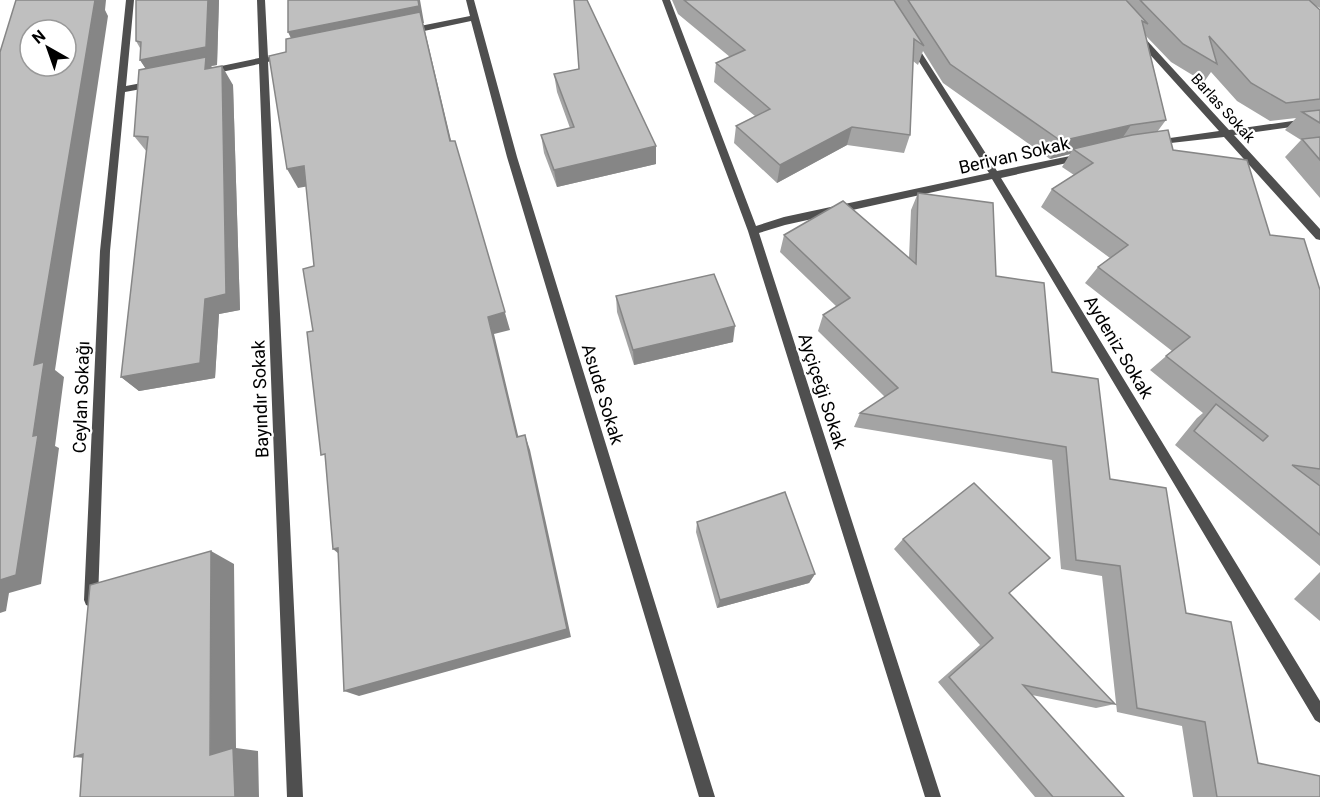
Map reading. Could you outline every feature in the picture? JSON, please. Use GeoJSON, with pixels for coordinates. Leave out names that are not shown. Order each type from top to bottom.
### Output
{"type":"FeatureCollection","features":[{"type":"Feature","properties":{"kind":"street","name":"Ceylan Sokağı"},"geometry":{"type":"LineString","coordinates":[[91,607],[105,251],[130,0]]}},
{"type":"Feature","properties":{"kind":"street","name":"Bayındır Sokak"},"geometry":{"type":"LineString","coordinates":[[261,0],[269,59],[295,797]]}},
{"type":"Feature","properties":{"kind":"street","name":"Asude Sokak"},"geometry":{"type":"LineString","coordinates":[[470,0],[512,157],[707,797]]}},
{"type":"Feature","properties":{"kind":"street","name":"Ayçiçeği Sokak"},"geometry":{"type":"LineString","coordinates":[[666,0],[753,231],[933,797]]}},
{"type":"Feature","properties":{"kind":"street"},"geometry":{"type":"LineString","coordinates":[[404,32],[475,18]]}},
{"type":"Feature","properties":{"kind":"street","name":"Barlas Sokak"},"geometry":{"type":"LineString","coordinates":[[1129,27],[1320,236]]}},
{"type":"Feature","properties":{"kind":"street","name":"Aydeniz Sokak"},"geometry":{"type":"LineString","coordinates":[[903,30],[996,177],[1320,715]]}},
{"type":"Feature","properties":{"kind":"street"},"geometry":{"type":"LineString","coordinates":[[198,74],[269,59]]}},
{"type":"Feature","properties":{"kind":"street"},"geometry":{"type":"LineString","coordinates":[[121,90],[165,81]]}},
{"type":"Feature","properties":{"kind":"street"},"geometry":{"type":"LineString","coordinates":[[1143,145],[1320,120]]}},
{"type":"Feature","properties":{"kind":"street","name":"Berivan Sokak"},"geometry":{"type":"LineString","coordinates":[[753,231],[784,221],[1086,156]]}},
{"type":"Feature","properties":{"kind":"building"},"geometry":{"type":"Polygon","coordinates":[[[16,0],[95,0],[34,365],[44,362],[33,436],[38,435],[16,575],[0,580],[0,52],[16,0]]]}},
{"type":"Feature","properties":{"kind":"building"},"geometry":{"type":"Polygon","coordinates":[[[136,0],[208,0],[206,47],[140,60],[141,42],[136,41],[136,0]]]}},
{"type":"Feature","properties":{"kind":"building"},"geometry":{"type":"Polygon","coordinates":[[[288,0],[418,0],[419,6],[288,32],[288,0]]]}},
{"type":"Feature","properties":{"kind":"building"},"geometry":{"type":"Polygon","coordinates":[[[574,0],[587,0],[656,146],[554,170],[541,135],[574,127],[554,74],[579,69],[574,0]]]}},
{"type":"Feature","properties":{"kind":"building"},"geometry":{"type":"Polygon","coordinates":[[[684,0],[894,0],[924,46],[914,39],[910,135],[852,127],[780,165],[736,126],[770,109],[716,63],[745,50],[684,0]]]}},
{"type":"Feature","properties":{"kind":"building"},"geometry":{"type":"Polygon","coordinates":[[[908,0],[1126,0],[1148,24],[1142,21],[1166,120],[1131,125],[1061,141],[950,64],[908,0]]]}},
{"type":"Feature","properties":{"kind":"building"},"geometry":{"type":"Polygon","coordinates":[[[1140,0],[1309,0],[1320,10],[1320,99],[1286,103],[1251,83],[1209,36],[1217,64],[1183,44],[1140,0]]]}},
{"type":"Feature","properties":{"kind":"building"},"geometry":{"type":"Polygon","coordinates":[[[420,12],[450,141],[455,141],[505,312],[488,317],[517,437],[525,435],[567,629],[344,691],[338,548],[333,549],[325,454],[321,455],[307,332],[313,331],[303,269],[314,266],[304,166],[287,169],[269,56],[286,52],[286,39],[420,12]]]}},
{"type":"Feature","properties":{"kind":"building"},"geometry":{"type":"Polygon","coordinates":[[[206,57],[205,69],[222,66],[226,294],[205,299],[200,363],[121,377],[148,137],[134,136],[139,70],[206,57]]]}},
{"type":"Feature","properties":{"kind":"building"},"geometry":{"type":"Polygon","coordinates":[[[1320,110],[1320,123],[1302,112],[1320,110]]]}},
{"type":"Feature","properties":{"kind":"building"},"geometry":{"type":"Polygon","coordinates":[[[1168,130],[1173,150],[1247,160],[1270,235],[1304,239],[1320,290],[1320,469],[1292,465],[1320,486],[1320,535],[1194,431],[1216,404],[1263,441],[1268,436],[1166,356],[1190,337],[1098,267],[1128,245],[1052,189],[1093,163],[1073,149],[1132,135],[1168,130]]]}},
{"type":"Feature","properties":{"kind":"building"},"geometry":{"type":"Polygon","coordinates":[[[1320,137],[1320,160],[1302,139],[1320,137]]]}},
{"type":"Feature","properties":{"kind":"building"},"geometry":{"type":"Polygon","coordinates":[[[918,193],[993,203],[996,276],[1044,283],[1052,372],[1098,379],[1110,479],[1166,488],[1186,613],[1231,622],[1258,763],[1320,776],[1320,797],[1217,797],[1205,722],[1137,708],[1120,566],[1076,560],[1066,447],[860,413],[898,388],[823,315],[850,298],[784,235],[843,201],[916,264],[918,193]]]}},
{"type":"Feature","properties":{"kind":"building"},"geometry":{"type":"Polygon","coordinates":[[[714,274],[735,326],[633,350],[616,296],[714,274]]]}},
{"type":"Feature","properties":{"kind":"building"},"geometry":{"type":"Polygon","coordinates":[[[974,483],[1050,558],[1009,593],[1115,704],[1023,685],[1124,797],[1053,797],[949,677],[993,638],[903,539],[974,483]]]}},
{"type":"Feature","properties":{"kind":"building"},"geometry":{"type":"Polygon","coordinates":[[[785,492],[815,574],[720,600],[697,522],[785,492]]]}},
{"type":"Feature","properties":{"kind":"building"},"geometry":{"type":"Polygon","coordinates":[[[211,551],[210,755],[233,748],[235,797],[80,797],[83,754],[74,757],[90,585],[211,551]]]}}]}
